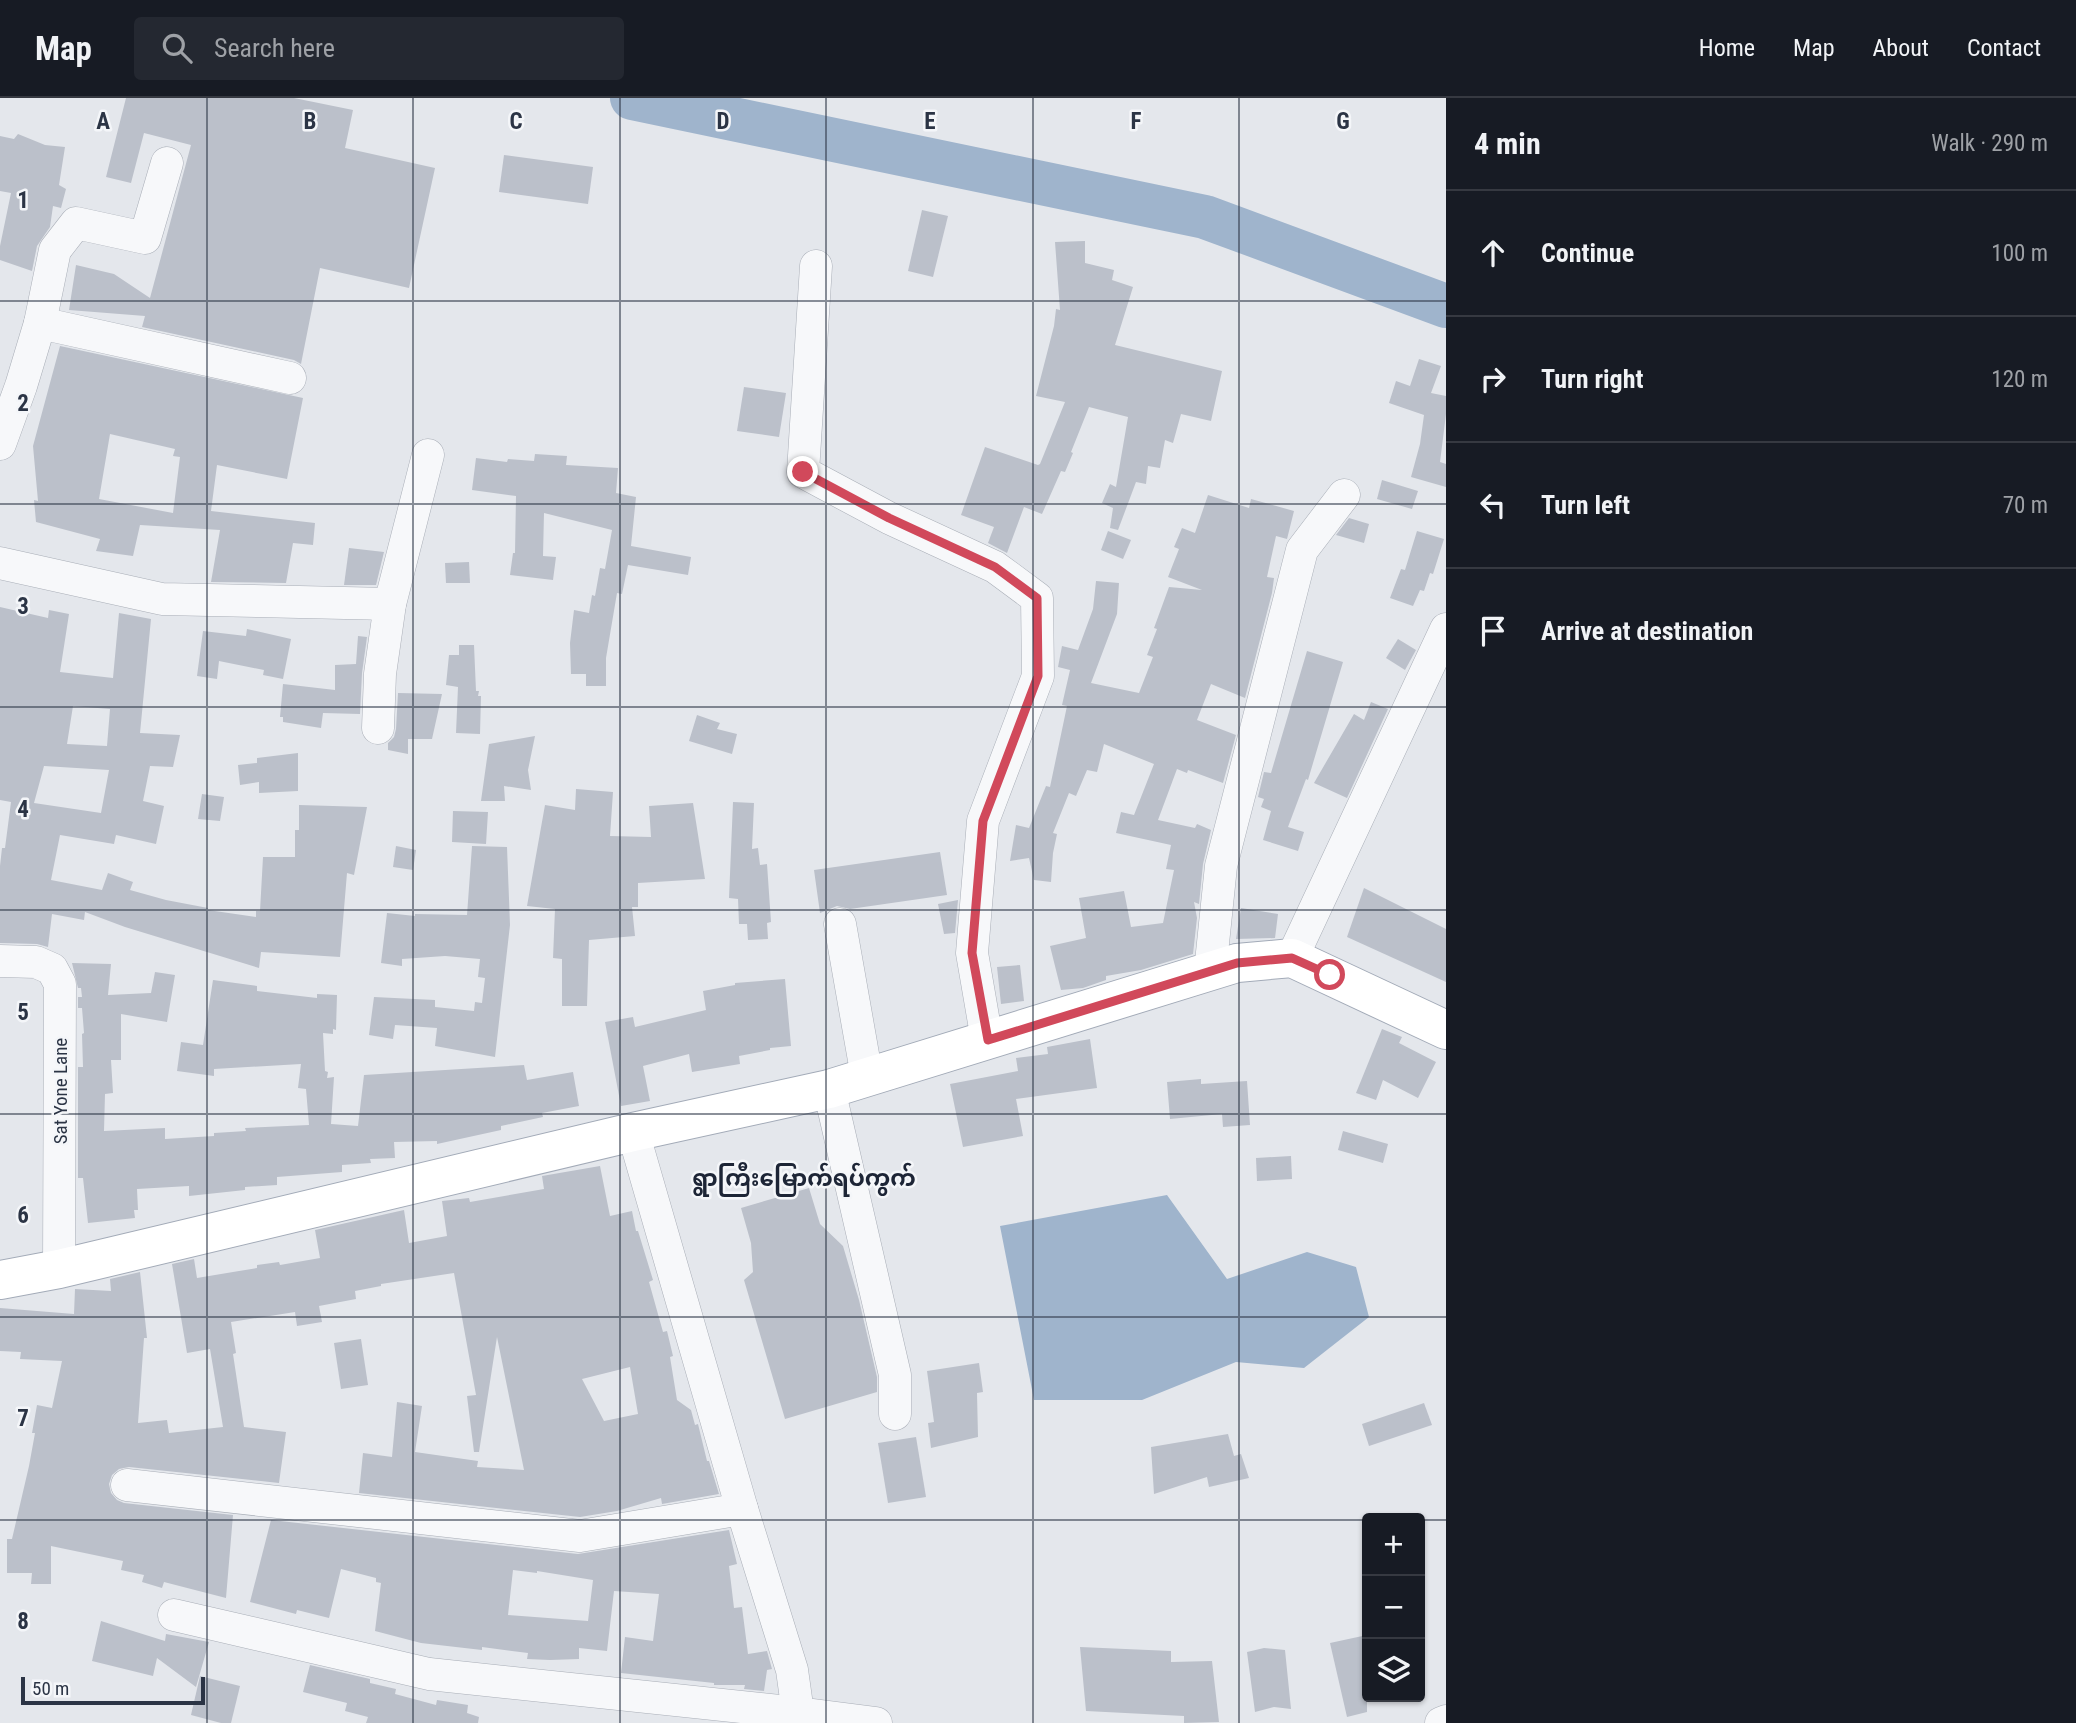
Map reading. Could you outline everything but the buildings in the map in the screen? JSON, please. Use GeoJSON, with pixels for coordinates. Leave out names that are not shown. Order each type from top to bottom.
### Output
{"type":"FeatureCollection","features":[{"type":"Feature","properties":{"kind":"main road"},"geometry":{"type":"LineString","coordinates":[[0,1280],[59,1269],[633,1132],[830,1089],[1237,963],[1292,958],[1446,1030]]}},
{"type":"Feature","properties":{"kind":"street"},"geometry":{"type":"LineString","coordinates":[[0,444],[40,323],[55,250],[76,223],[145,238],[167,163]]}},
{"type":"Feature","properties":{"kind":"street"},"geometry":{"type":"LineString","coordinates":[[816,266],[803,472],[889,518],[995,567],[1037,598],[1038,676],[983,821],[972,953],[988,1040]]}},
{"type":"Feature","properties":{"kind":"street"},"geometry":{"type":"LineString","coordinates":[[40,323],[290,378]]}},
{"type":"Feature","properties":{"kind":"street"},"geometry":{"type":"LineString","coordinates":[[378,728],[380,674],[390,604],[428,455]]}},
{"type":"Feature","properties":{"kind":"street"},"geometry":{"type":"LineString","coordinates":[[1210,972],[1221,866],[1302,550],[1343,495]]}},
{"type":"Feature","properties":{"kind":"street"},"geometry":{"type":"LineString","coordinates":[[0,563],[162,600],[390,604]]}},
{"type":"Feature","properties":{"kind":"street"},"geometry":{"type":"LineString","coordinates":[[1292,958],[1446,629]]}},
{"type":"Feature","properties":{"kind":"street"},"geometry":{"type":"LineString","coordinates":[[840,924],[867,1077]]}},
{"type":"Feature","properties":{"kind":"street","name":"Sat Yone Lane"},"geometry":{"type":"LineString","coordinates":[[0,961],[36,962],[51,969],[60,984],[59,1269]]}},
{"type":"Feature","properties":{"kind":"street"},"geometry":{"type":"LineString","coordinates":[[830,1089],[895,1375],[895,1414]]}},
{"type":"Feature","properties":{"kind":"street"},"geometry":{"type":"LineString","coordinates":[[633,1132],[742,1509],[792,1670],[797,1718]]}},
{"type":"Feature","properties":{"kind":"street"},"geometry":{"type":"LineString","coordinates":[[127,1485],[580,1536],[742,1509]]}},
{"type":"Feature","properties":{"kind":"street"},"geometry":{"type":"LineString","coordinates":[[174,1615],[429,1674],[797,1718],[876,1723]]}},
{"type":"Feature","properties":{"kind":"street"},"geometry":{"type":"LineString","coordinates":[[1441,1723],[1446,1721]]}},
{"type":"Feature","properties":{"kind":"water"},"geometry":{"type":"Polygon","coordinates":[[[1167,1195],[1227,1279],[1307,1252],[1356,1267],[1369,1317],[1304,1368],[1236,1362],[1142,1400],[1034,1400],[1000,1226],[1167,1195]]]}},
{"type":"Feature","properties":{"kind":"waterway"},"geometry":{"type":"LineString","coordinates":[[632,98],[1205,217],[1446,306]]}},
{"type":"Feature","properties":{"kind":"district","name":"ရွာကြီးမြောက်ရပ်ကွက်"},"geometry":{"type":"Point","coordinates":[804,1178]}},
{"type":"Feature","properties":{"kind":"route"},"geometry":{"type":"LineString","coordinates":[[803,472],[889,518],[995,567],[1037,598],[1038,676],[983,821],[972,953],[988,1040],[1237,963],[1292,958],[1330,975]]}}]}
